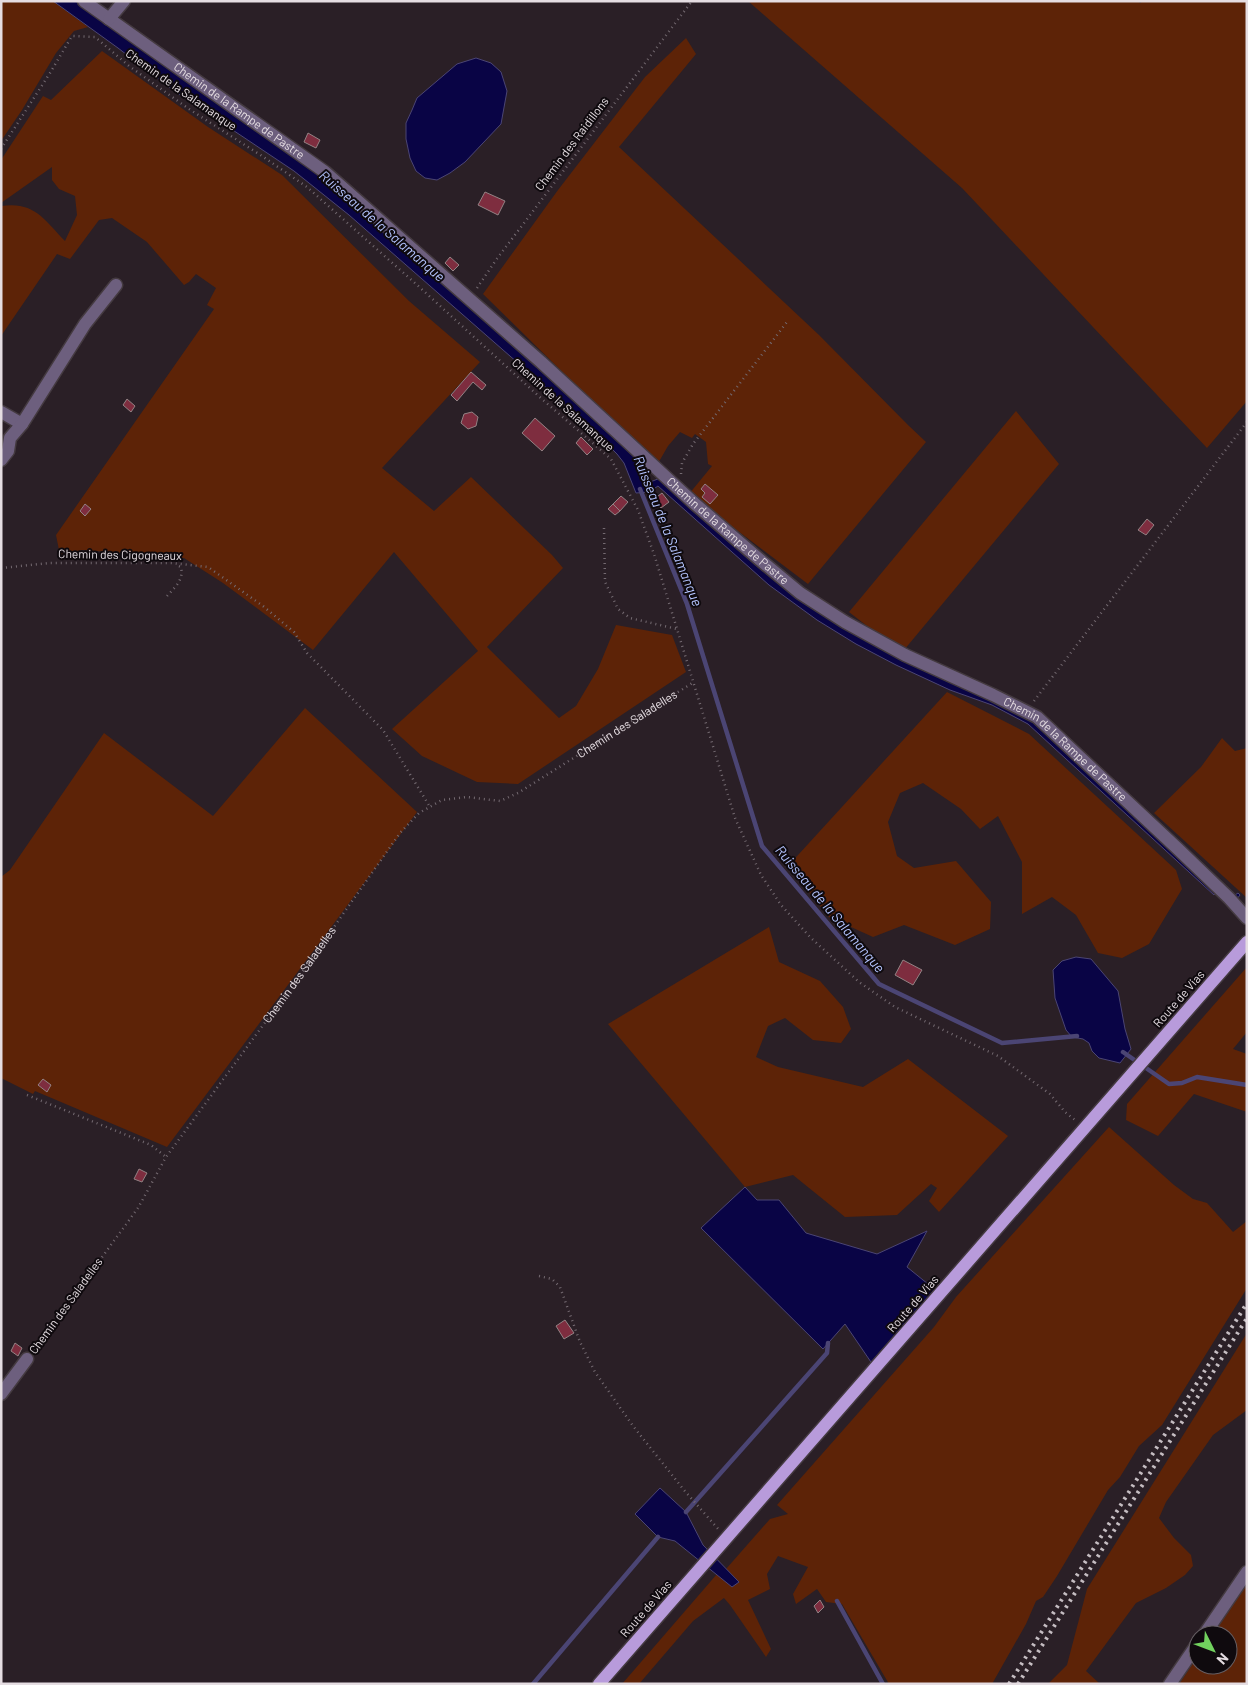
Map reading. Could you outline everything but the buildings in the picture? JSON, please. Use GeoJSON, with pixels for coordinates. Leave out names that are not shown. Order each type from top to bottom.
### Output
{"type":"FeatureCollection","features":[{"type":"Feature","properties":{"kind":"main road","name":"Route de Vias"},"geometry":{"type":"LineString","coordinates":[[599,1684],[1247,942]]}},
{"type":"Feature","properties":{"kind":"street","name":"Chemin de la Rampe de Pastre"},"geometry":{"type":"LineString","coordinates":[[84,1],[325,172],[541,362],[680,490],[800,593],[845,622],[905,655],[993,694],[1037,717],[1191,861],[1247,918]]}},
{"type":"Feature","properties":{"kind":"street"},"geometry":{"type":"LineString","coordinates":[[109,19],[124,1]]}},
{"type":"Feature","properties":{"kind":"street"},"geometry":{"type":"LineString","coordinates":[[1,460],[8,451],[10,438],[22,424],[85,324],[116,285]]}},
{"type":"Feature","properties":{"kind":"street"},"geometry":{"type":"LineString","coordinates":[[1,412],[22,424]]}},
{"type":"Feature","properties":{"kind":"street","name":"Chemin des Saladelles"},"geometry":{"type":"LineString","coordinates":[[1,1394],[27,1359]]}},
{"type":"Feature","properties":{"kind":"street"},"geometry":{"type":"LineString","coordinates":[[1211,1625],[1247,1572]]}},
{"type":"Feature","properties":{"kind":"street"},"geometry":{"type":"LineString","coordinates":[[1170,1684],[1188,1658]]}},
{"type":"Feature","properties":{"kind":"path","name":"Chemin des Raidillons"},"geometry":{"type":"LineString","coordinates":[[470,299],[496,260],[692,1]]}},
{"type":"Feature","properties":{"kind":"path","name":"Chemin de la Salamanque"},"geometry":{"type":"LineString","coordinates":[[1,149],[50,74],[72,36],[95,37],[137,72],[189,109],[307,187],[611,459],[638,510],[654,554],[735,818],[762,875],[781,906],[810,937],[859,982],[895,1007],[998,1056],[1050,1094],[1065,1112],[1084,1129]]}},
{"type":"Feature","properties":{"kind":"path"},"geometry":{"type":"LineString","coordinates":[[680,490],[682,463],[693,444],[787,322]]}},
{"type":"Feature","properties":{"kind":"path"},"geometry":{"type":"LineString","coordinates":[[1025,711],[1247,422]]}},
{"type":"Feature","properties":{"kind":"path"},"geometry":{"type":"LineString","coordinates":[[604,528],[605,582],[618,609],[630,618],[677,629]]}},
{"type":"Feature","properties":{"kind":"path","name":"Chemin des Cigogneaux"},"geometry":{"type":"LineString","coordinates":[[1,568],[50,563],[172,563],[208,567],[263,606],[294,632],[307,653],[383,730],[430,807]]}},
{"type":"Feature","properties":{"kind":"path"},"geometry":{"type":"LineString","coordinates":[[167,596],[179,583],[183,574],[181,567],[172,563]]}},
{"type":"Feature","properties":{"kind":"path","name":"Chemin des Saladelles"},"geometry":{"type":"LineString","coordinates":[[27,1359],[138,1208],[166,1157],[304,971],[400,833],[419,813],[442,800],[467,797],[500,801],[518,793],[694,682]]}},
{"type":"Feature","properties":{"kind":"path"},"geometry":{"type":"LineString","coordinates":[[27,1095],[151,1145],[166,1157]]}},
{"type":"Feature","properties":{"kind":"path"},"geometry":{"type":"LineString","coordinates":[[539,1276],[552,1279],[560,1287],[580,1342],[595,1372],[634,1426],[724,1541]]}},
{"type":"Feature","properties":{"kind":"shaded area"},"geometry":{"type":"Polygon","coordinates":[[[1,1],[53,1],[88,27],[74,31],[56,53],[1,141],[1,1]]]}},
{"type":"Feature","properties":{"kind":"shaded area"},"geometry":{"type":"Polygon","coordinates":[[[53,1],[79,1],[318,170],[649,467],[645,484],[663,477],[782,582],[1039,722],[1235,895],[1238,893],[1240,895],[1230,908],[1227,906],[1229,903],[1217,892],[1214,895],[1028,724],[992,705],[950,690],[896,665],[856,644],[817,620],[769,585],[658,486],[649,492],[636,493],[624,463],[583,420],[349,215],[294,171],[173,90],[53,1]]]}},
{"type":"Feature","properties":{"kind":"shaded area"},"geometry":{"type":"Polygon","coordinates":[[[748,1],[1138,1],[1140,3],[1143,1],[1247,1],[1247,401],[1207,448],[962,188],[748,1]]]}},
{"type":"Feature","properties":{"kind":"shaded area"},"geometry":{"type":"Polygon","coordinates":[[[686,38],[696,54],[619,147],[819,335],[926,442],[808,584],[689,494],[712,466],[708,464],[706,442],[695,434],[692,438],[680,432],[668,446],[657,465],[483,294],[558,190],[645,77],[686,38]]]}},
{"type":"Feature","properties":{"kind":"shaded area"},"geometry":{"type":"Polygon","coordinates":[[[102,51],[208,127],[282,175],[409,301],[480,362],[382,468],[434,511],[471,477],[552,555],[563,568],[487,647],[559,718],[576,706],[598,669],[616,625],[672,635],[686,672],[518,784],[477,782],[422,756],[392,729],[478,651],[394,552],[313,650],[223,583],[184,558],[83,550],[60,555],[56,535],[214,309],[207,305],[216,288],[196,274],[184,285],[147,242],[112,218],[99,220],[70,259],[57,254],[1,336],[1,206],[22,206],[38,213],[65,241],[77,215],[75,196],[59,189],[52,180],[52,167],[1,203],[1,160],[43,96],[51,100],[102,51]]]}},
{"type":"Feature","properties":{"kind":"shaded area"},"geometry":{"type":"Polygon","coordinates":[[[476,58],[491,63],[501,72],[507,91],[501,124],[465,162],[450,173],[437,180],[425,178],[416,171],[410,158],[406,139],[406,123],[417,98],[457,64],[476,58]]]}},
{"type":"Feature","properties":{"kind":"shaded area"},"geometry":{"type":"Polygon","coordinates":[[[1016,411],[1059,464],[904,650],[876,633],[849,612],[1016,411]]]}},
{"type":"Feature","properties":{"kind":"shaded area"},"geometry":{"type":"Polygon","coordinates":[[[947,692],[1029,734],[1176,870],[1182,889],[1149,944],[1122,958],[1098,953],[1076,915],[1052,897],[1022,914],[1022,862],[998,816],[980,829],[961,809],[923,783],[900,793],[888,822],[897,856],[914,868],[956,861],[991,902],[990,929],[955,945],[904,925],[873,937],[829,917],[788,866],[947,692]]]}},
{"type":"Feature","properties":{"kind":"shaded area"},"geometry":{"type":"Polygon","coordinates":[[[305,708],[417,812],[167,1147],[35,1091],[33,1094],[1,1078],[1,877],[10,870],[104,733],[213,816],[305,708]]]}},
{"type":"Feature","properties":{"kind":"shaded area"},"geometry":{"type":"Polygon","coordinates":[[[1222,738],[1235,751],[1247,748],[1247,898],[1154,813],[1201,767],[1222,738]]]}},
{"type":"Feature","properties":{"kind":"shaded area"},"geometry":{"type":"Polygon","coordinates":[[[769,927],[779,962],[820,981],[843,1007],[851,1029],[841,1043],[813,1040],[785,1018],[768,1026],[756,1057],[778,1067],[863,1087],[908,1059],[1008,1136],[939,1212],[929,1201],[937,1188],[931,1184],[897,1215],[845,1217],[793,1175],[745,1187],[608,1024],[769,927]]]}},
{"type":"Feature","properties":{"kind":"shaded area"},"geometry":{"type":"Polygon","coordinates":[[[1076,957],[1091,959],[1118,991],[1131,1049],[1120,1063],[1099,1058],[1092,1051],[1089,1043],[1083,1039],[1072,1037],[1066,1030],[1055,998],[1053,970],[1062,961],[1076,957]]]}},
{"type":"Feature","properties":{"kind":"shaded area"},"geometry":{"type":"Polygon","coordinates":[[[1247,967],[1247,1032],[1233,1049],[1247,1054],[1247,1112],[1194,1094],[1158,1136],[1126,1120],[1127,1104],[1247,967]]]}},
{"type":"Feature","properties":{"kind":"shaded area"},"geometry":{"type":"Polygon","coordinates":[[[1109,1127],[1174,1185],[1193,1199],[1207,1203],[1233,1232],[1247,1221],[1247,1288],[1162,1425],[1139,1446],[1120,1477],[1108,1490],[1057,1576],[1043,1597],[1036,1601],[1026,1624],[992,1684],[889,1684],[842,1604],[826,1602],[817,1589],[796,1604],[793,1594],[808,1567],[778,1556],[767,1574],[770,1589],[748,1600],[771,1649],[766,1657],[724,1598],[693,1621],[639,1684],[622,1684],[717,1574],[732,1586],[739,1582],[726,1569],[770,1519],[788,1514],[777,1505],[934,1327],[956,1297],[1109,1127]]]}},
{"type":"Feature","properties":{"kind":"shaded area"},"geometry":{"type":"Polygon","coordinates":[[[745,1187],[757,1200],[779,1200],[806,1233],[877,1254],[927,1231],[907,1267],[939,1293],[873,1365],[845,1324],[823,1349],[701,1228],[745,1187]]]}},
{"type":"Feature","properties":{"kind":"shaded area"},"geometry":{"type":"Polygon","coordinates":[[[1247,1333],[1247,1410],[1213,1435],[1166,1502],[1159,1518],[1174,1538],[1191,1555],[1193,1566],[1185,1575],[1166,1588],[1136,1603],[1086,1671],[1100,1684],[1048,1684],[1067,1665],[1087,1589],[1247,1333]]]}},
{"type":"Feature","properties":{"kind":"shaded area"},"geometry":{"type":"Polygon","coordinates":[[[660,1488],[686,1512],[703,1545],[739,1582],[732,1587],[675,1541],[658,1537],[635,1514],[660,1488]]]}},
{"type":"Feature","properties":{"kind":"shaded area"},"geometry":{"type":"Polygon","coordinates":[[[1247,1584],[1247,1684],[1179,1684],[1188,1671],[1188,1675],[1238,1675],[1238,1625],[1219,1625],[1247,1584]]]}},
{"type":"Feature","properties":{"kind":"waterway","name":"Ruisseau de la Salamanque"},"geometry":{"type":"LineString","coordinates":[[640,489],[687,604],[762,846],[879,984],[1002,1043],[1077,1036]]}},
{"type":"Feature","properties":{"kind":"waterway"},"geometry":{"type":"LineString","coordinates":[[1123,1052],[1169,1084],[1182,1083],[1197,1077],[1247,1085]]}},
{"type":"Feature","properties":{"kind":"waterway"},"geometry":{"type":"LineString","coordinates":[[686,1512],[827,1353],[828,1343]]}},
{"type":"Feature","properties":{"kind":"waterway"},"geometry":{"type":"LineString","coordinates":[[533,1684],[658,1537]]}},
{"type":"Feature","properties":{"kind":"waterway"},"geometry":{"type":"LineString","coordinates":[[837,1601],[883,1684]]}},
{"type":"Feature","properties":{"kind":"railway"},"geometry":{"type":"LineString","coordinates":[[1009,1684],[1247,1303]]}},
{"type":"Feature","properties":{"kind":"railway"},"geometry":{"type":"LineString","coordinates":[[1018,1684],[1247,1318]]}}]}
